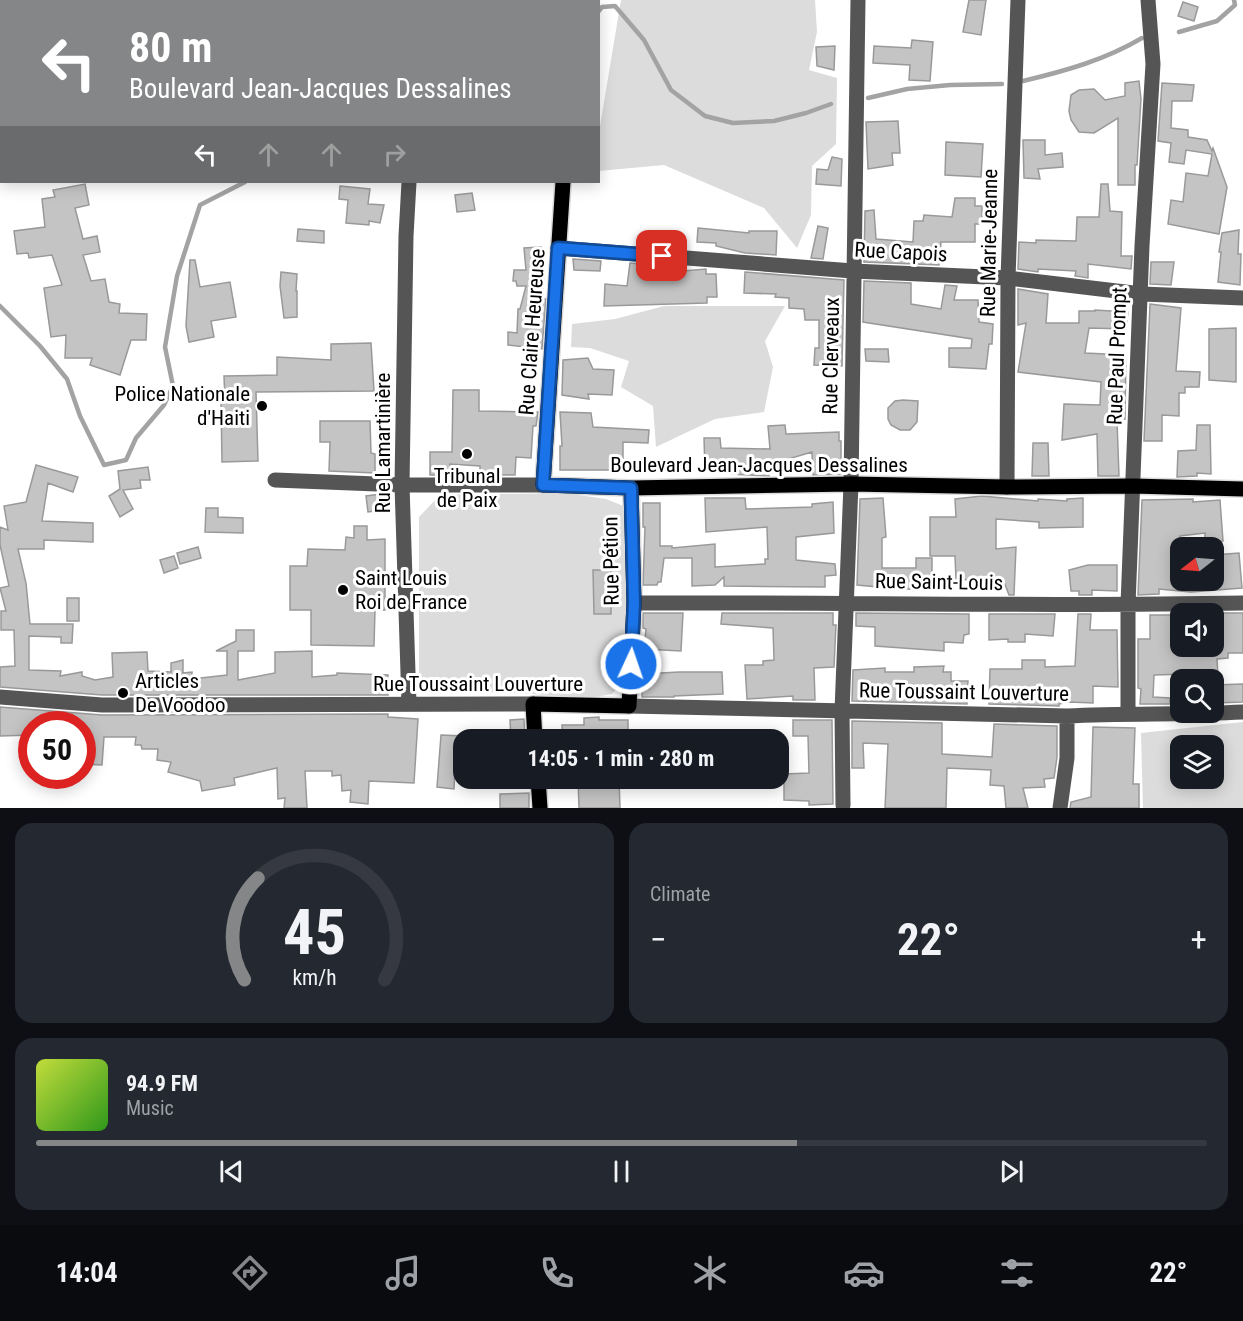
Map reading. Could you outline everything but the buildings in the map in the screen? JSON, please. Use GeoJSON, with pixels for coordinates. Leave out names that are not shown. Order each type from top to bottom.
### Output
{"type":"FeatureCollection","features":[{"type":"Feature","properties":{"kind":"main road","name":"Rue Claire Heureuse"},"geometry":{"type":"LineString","coordinates":[[543,485],[563,183]]}},
{"type":"Feature","properties":{"kind":"main road","name":"Boulevard Jean-Jacques Dessalines"},"geometry":{"type":"LineString","coordinates":[[543,485],[631,488],[851,484],[1243,489]]}},
{"type":"Feature","properties":{"kind":"main road","name":"Rue Pétion"},"geometry":{"type":"LineString","coordinates":[[629,706],[634,603],[631,488]]}},
{"type":"Feature","properties":{"kind":"main road","name":"Rue Toussaint Louverture"},"geometry":{"type":"LineString","coordinates":[[532,704],[629,706]]}},
{"type":"Feature","properties":{"kind":"main road"},"geometry":{"type":"LineString","coordinates":[[532,704],[534,729]]}},
{"type":"Feature","properties":{"kind":"main road"},"geometry":{"type":"LineString","coordinates":[[539,789],[540,808]]}},
{"type":"Feature","properties":{"kind":"street","name":"Rue Clerveaux"},"geometry":{"type":"LineString","coordinates":[[843,805],[842,711],[851,484],[858,0]]}},
{"type":"Feature","properties":{"kind":"street","name":"Rue Marie-Jeanne"},"geometry":{"type":"LineString","coordinates":[[1007,487],[1008,278],[1018,0]]}},
{"type":"Feature","properties":{"kind":"street","name":"Rue Paul Prompt"},"geometry":{"type":"LineString","coordinates":[[1128,713],[1128,605],[1142,294],[1142,246],[1153,64],[1148,0]]}},
{"type":"Feature","properties":{"kind":"street","name":"Rue Lamartinière"},"geometry":{"type":"LineString","coordinates":[[409,183],[402,485],[409,704]]}},
{"type":"Feature","properties":{"kind":"street","name":"Rue Capois"},"geometry":{"type":"LineString","coordinates":[[558,248],[853,271],[1008,278],[1142,294],[1243,298]]}},
{"type":"Feature","properties":{"kind":"street","name":"Boulevard Jean-Jacques Dessalines"},"geometry":{"type":"LineString","coordinates":[[275,480],[402,485],[543,485]]}},
{"type":"Feature","properties":{"kind":"street","name":"Rue Saint-Louis"},"geometry":{"type":"LineString","coordinates":[[634,603],[845,602],[1128,605],[1243,603]]}},
{"type":"Feature","properties":{"kind":"street","name":"Rue Toussaint Louverture"},"geometry":{"type":"LineString","coordinates":[[0,697],[102,705],[532,704]]}},
{"type":"Feature","properties":{"kind":"street","name":"Rue Toussaint Louverture"},"geometry":{"type":"LineString","coordinates":[[629,706],[1067,716],[1128,713],[1193,715],[1243,712]]}},
{"type":"Feature","properties":{"kind":"street"},"geometry":{"type":"LineString","coordinates":[[1060,808],[1067,758],[1067,716]]}},
{"type":"Feature","properties":{"kind":"shaded area"},"geometry":{"type":"Polygon","coordinates":[[[621,0],[815,0],[817,32],[809,70],[837,78],[836,144],[812,166],[811,215],[797,248],[764,208],[664,165],[600,171],[600,126],[621,0]]]}},
{"type":"Feature","properties":{"kind":"shaded area"},"geometry":{"type":"Polygon","coordinates":[[[664,306],[785,306],[765,341],[773,367],[764,412],[715,419],[656,447],[653,406],[621,387],[629,361],[590,348],[571,347],[572,324],[615,319],[664,306]]]}},
{"type":"Feature","properties":{"kind":"shaded area"},"geometry":{"type":"Polygon","coordinates":[[[564,493],[606,499],[626,507],[626,677],[612,694],[589,698],[517,693],[426,691],[419,685],[419,517],[440,495],[564,493]]]}},
{"type":"Feature","properties":{"kind":"shaded area"},"geometry":{"type":"Polygon","coordinates":[[[1243,722],[1243,808],[1143,808],[1141,733],[1243,722]]]}},
{"type":"Feature","properties":{"kind":"waterway"},"geometry":{"type":"LineString","coordinates":[[1179,32],[1217,21],[1235,5],[1234,0]]}},
{"type":"Feature","properties":{"kind":"waterway"},"geometry":{"type":"LineString","coordinates":[[600,10],[602,7],[615,6],[644,40],[671,90],[705,116],[733,123],[774,121],[831,104]]}},
{"type":"Feature","properties":{"kind":"waterway"},"geometry":{"type":"LineString","coordinates":[[1023,81],[1084,64],[1114,53],[1142,38]]}},
{"type":"Feature","properties":{"kind":"waterway"},"geometry":{"type":"LineString","coordinates":[[868,98],[907,89],[1002,84]]}},
{"type":"Feature","properties":{"kind":"waterway"},"geometry":{"type":"LineString","coordinates":[[0,306],[40,346],[67,379],[80,416],[104,465],[126,460],[136,438],[164,405],[173,386],[165,347],[177,276],[200,205],[243,183]]}},
{"type":"Feature","properties":{"kind":"place","name":"Police Nationale d'Haiti"},"geometry":{"type":"Point","coordinates":[262,406]}},
{"type":"Feature","properties":{"kind":"place","name":"Tribunal de Paix"},"geometry":{"type":"Point","coordinates":[467,454]}},
{"type":"Feature","properties":{"kind":"place","name":"Saint Louis Roi de France"},"geometry":{"type":"Point","coordinates":[343,590]}},
{"type":"Feature","properties":{"kind":"place","name":"Articles De Voodoo"},"geometry":{"type":"Point","coordinates":[123,693]}},
{"type":"Feature","properties":{"kind":"route"},"geometry":{"type":"LineString","coordinates":[[631,664],[634,603],[631,488],[543,485],[558,248],[662,256]]}}]}
